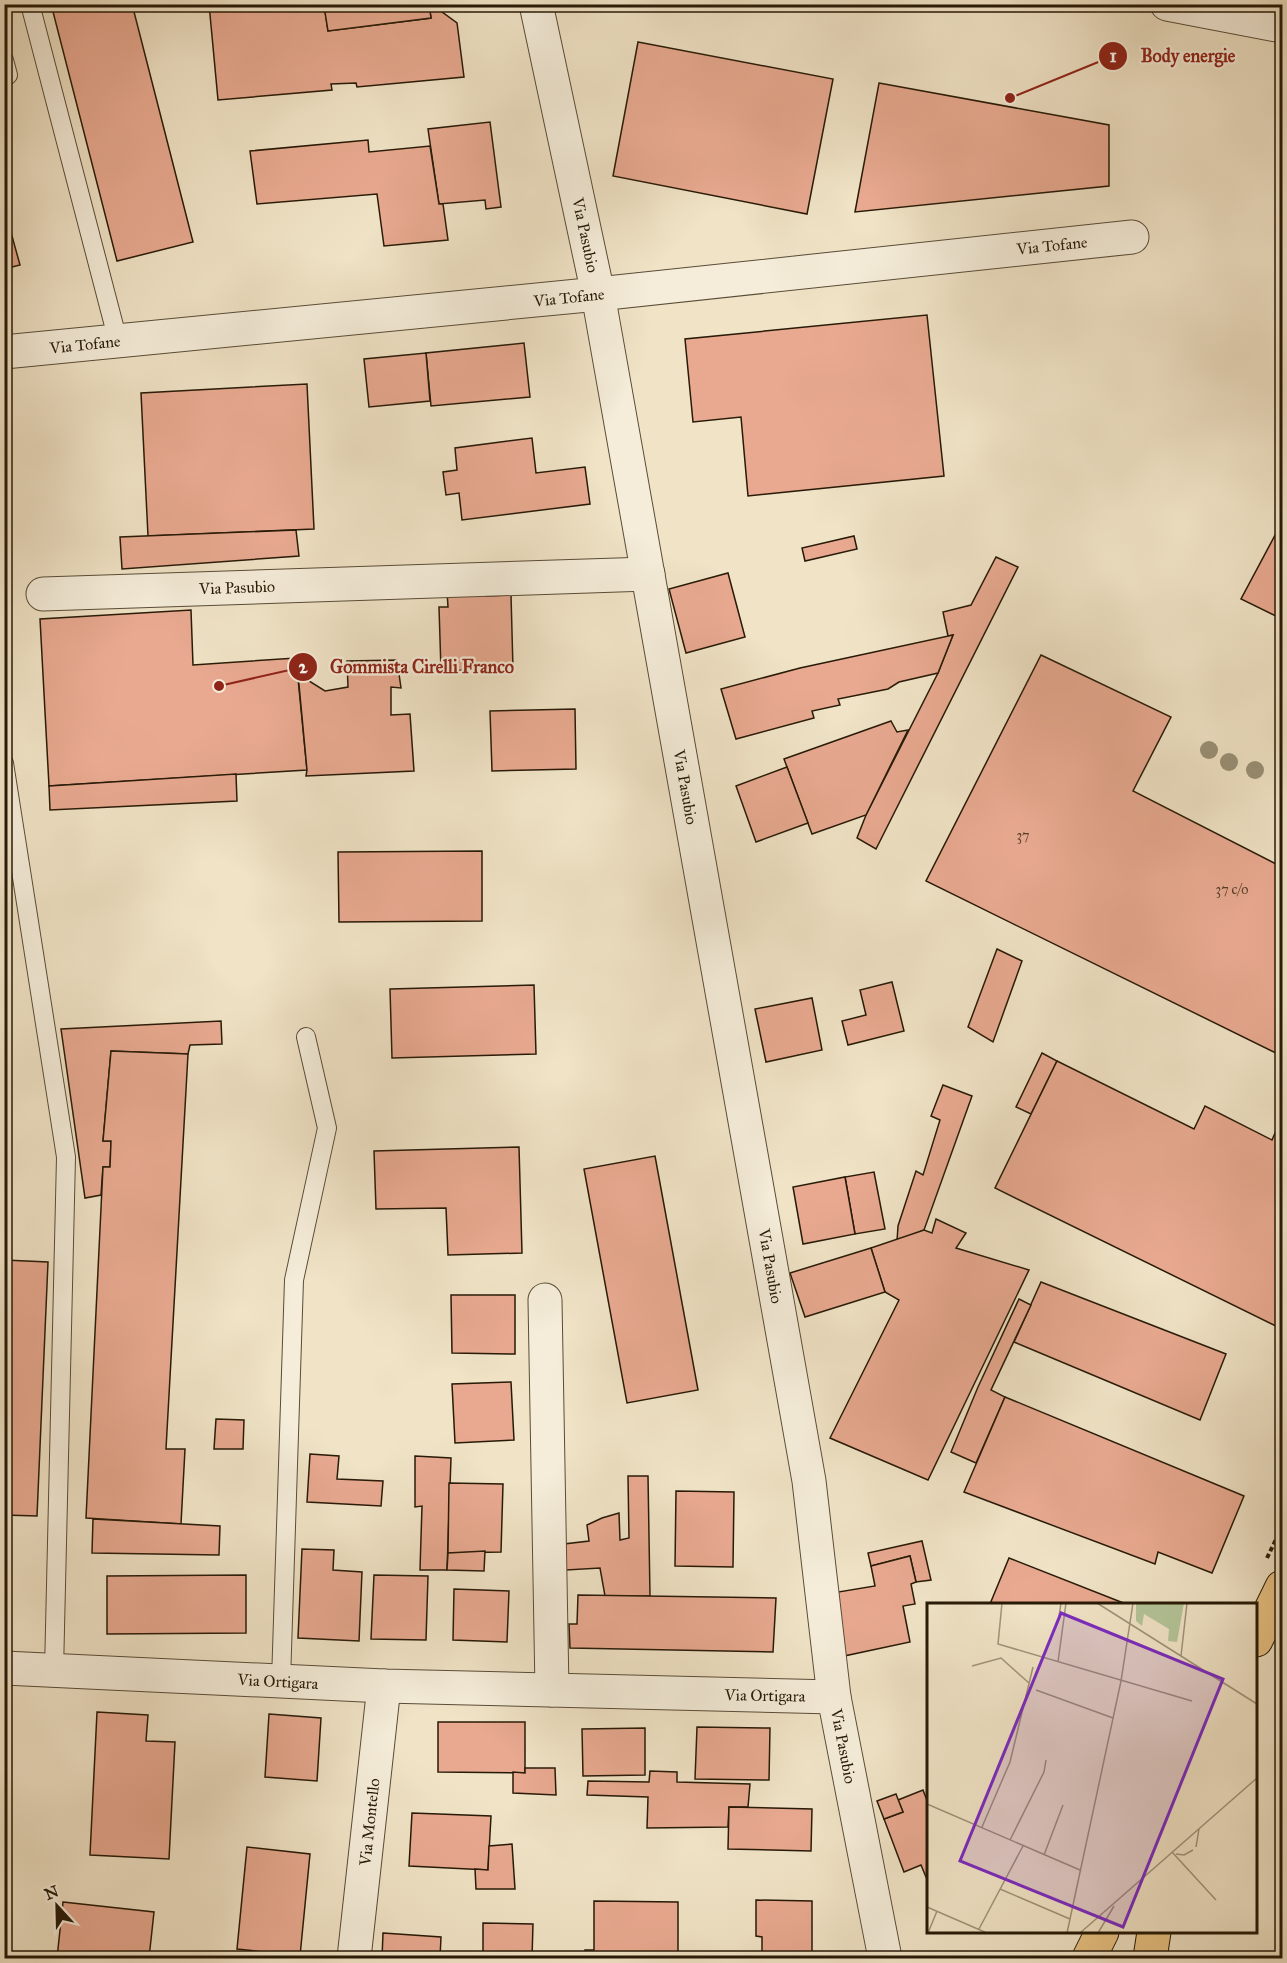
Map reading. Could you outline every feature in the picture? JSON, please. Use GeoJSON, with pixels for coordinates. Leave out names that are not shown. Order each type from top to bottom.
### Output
{"type":"FeatureCollection","features":[{"type":"Feature","properties":{"kind":"main road"},"geometry":{"type":"LineString","coordinates":[[1257,1638],[1282,1587]]}},
{"type":"Feature","properties":{"kind":"main road"},"geometry":{"type":"LineString","coordinates":[[1089,1959],[1102,1933]]}},
{"type":"Feature","properties":{"kind":"main road"},"geometry":{"type":"LineString","coordinates":[[1150,1959],[1154,1933]]}},
{"type":"Feature","properties":{"kind":"street","name":"Via Pasubio"},"geometry":{"type":"LineString","coordinates":[[536,4],[598,294],[648,574],[809,1481],[834,1697],[885,1959]]}},
{"type":"Feature","properties":{"kind":"street"},"geometry":{"type":"LineString","coordinates":[[1167,4],[1282,26]]}},
{"type":"Feature","properties":{"kind":"street","name":"Via Tofane"},"geometry":{"type":"LineString","coordinates":[[4,352],[598,294],[1132,237]]}},
{"type":"Feature","properties":{"kind":"street","name":"Via Pasubio"},"geometry":{"type":"LineString","coordinates":[[43,594],[648,574]]}},
{"type":"Feature","properties":{"kind":"street"},"geometry":{"type":"LineString","coordinates":[[545,1300],[552,1690]]}},
{"type":"Feature","properties":{"kind":"street","name":"Via Ortigara"},"geometry":{"type":"LineString","coordinates":[[4,1668],[384,1686],[834,1697]]}},
{"type":"Feature","properties":{"kind":"street","name":"Via Montello"},"geometry":{"type":"LineString","coordinates":[[354,1959],[384,1686]]}},
{"type":"Feature","properties":{"kind":"lane"},"geometry":{"type":"LineString","coordinates":[[30,4],[117,341]]}},
{"type":"Feature","properties":{"kind":"lane"},"geometry":{"type":"LineString","coordinates":[[4,764],[66,1157],[54,1671]]}},
{"type":"Feature","properties":{"kind":"lane"},"geometry":{"type":"LineString","coordinates":[[281,1681],[294,1280],[327,1128],[306,1037]]}},
{"type":"Feature","properties":{"kind":"building"},"geometry":{"type":"Polygon","coordinates":[[[51,4],[132,4],[193,242],[117,261],[51,4]]]}},
{"type":"Feature","properties":{"kind":"building"},"geometry":{"type":"Polygon","coordinates":[[[209,4],[324,4],[328,31],[431,18],[429,4],[431,4],[457,23],[464,77],[357,87],[356,83],[331,84],[332,90],[218,100],[209,4]]]}},
{"type":"Feature","properties":{"kind":"building"},"geometry":{"type":"Polygon","coordinates":[[[429,4],[431,18],[328,31],[324,6],[429,4]]]}},
{"type":"Feature","properties":{"kind":"building"},"geometry":{"type":"Polygon","coordinates":[[[638,42],[833,79],[807,214],[613,176],[638,42]]]}},
{"type":"Feature","properties":{"kind":"building"},"geometry":{"type":"Polygon","coordinates":[[[879,83],[1109,125],[1109,186],[855,212],[879,83]]]}},
{"type":"Feature","properties":{"kind":"building"},"geometry":{"type":"Polygon","coordinates":[[[490,122],[501,207],[486,209],[485,200],[439,204],[428,129],[490,122]]]}},
{"type":"Feature","properties":{"kind":"building"},"geometry":{"type":"Polygon","coordinates":[[[368,140],[369,152],[430,146],[439,204],[443,204],[448,240],[384,246],[377,194],[257,204],[250,151],[368,140]]]}},
{"type":"Feature","properties":{"kind":"building"},"geometry":{"type":"Polygon","coordinates":[[[4,207],[20,265],[4,269],[4,207]]]}},
{"type":"Feature","properties":{"kind":"building"},"geometry":{"type":"Polygon","coordinates":[[[927,315],[944,476],[748,496],[741,417],[693,422],[685,339],[927,315]]]}},
{"type":"Feature","properties":{"kind":"building"},"geometry":{"type":"Polygon","coordinates":[[[524,343],[530,397],[431,406],[426,353],[524,343]]]}},
{"type":"Feature","properties":{"kind":"building"},"geometry":{"type":"Polygon","coordinates":[[[426,353],[430,401],[369,407],[364,359],[426,353]]]}},
{"type":"Feature","properties":{"kind":"building"},"geometry":{"type":"Polygon","coordinates":[[[307,384],[314,529],[148,536],[141,393],[307,384]]]}},
{"type":"Feature","properties":{"kind":"building"},"geometry":{"type":"Polygon","coordinates":[[[532,438],[536,473],[585,467],[590,504],[462,520],[459,493],[446,495],[443,472],[457,470],[455,448],[532,438]]]}},
{"type":"Feature","properties":{"kind":"building"},"geometry":{"type":"Polygon","coordinates":[[[1282,525],[1282,619],[1241,599],[1282,525]]]}},
{"type":"Feature","properties":{"kind":"building"},"geometry":{"type":"Polygon","coordinates":[[[296,530],[299,556],[122,569],[120,537],[296,530]]]}},
{"type":"Feature","properties":{"kind":"building"},"geometry":{"type":"Polygon","coordinates":[[[854,536],[857,549],[805,561],[802,548],[854,536]]]}},
{"type":"Feature","properties":{"kind":"building"},"geometry":{"type":"Polygon","coordinates":[[[996,557],[1018,567],[876,849],[857,838],[866,815],[938,673],[953,635],[948,636],[943,612],[971,605],[996,557]]]}},
{"type":"Feature","properties":{"kind":"building"},"geometry":{"type":"Polygon","coordinates":[[[728,573],[745,637],[686,653],[669,589],[728,573]]]}},
{"type":"Feature","properties":{"kind":"building"},"geometry":{"type":"Polygon","coordinates":[[[486,590],[486,596],[511,595],[513,669],[441,671],[439,607],[448,607],[447,591],[486,590]]]}},
{"type":"Feature","properties":{"kind":"building"},"geometry":{"type":"Polygon","coordinates":[[[191,610],[193,665],[296,658],[307,770],[49,786],[40,619],[191,610]]]}},
{"type":"Feature","properties":{"kind":"building"},"geometry":{"type":"Polygon","coordinates":[[[953,635],[938,673],[899,682],[888,689],[838,699],[840,705],[812,711],[814,718],[736,739],[721,689],[800,668],[953,635]]]}},
{"type":"Feature","properties":{"kind":"building"},"geometry":{"type":"Polygon","coordinates":[[[1041,655],[1171,717],[1133,791],[1282,867],[1282,1056],[926,881],[1041,655]]]}},
{"type":"Feature","properties":{"kind":"building"},"geometry":{"type":"Polygon","coordinates":[[[397,660],[401,688],[391,687],[391,715],[410,714],[414,771],[306,776],[298,674],[325,691],[348,687],[347,661],[397,660]]]}},
{"type":"Feature","properties":{"kind":"building"},"geometry":{"type":"Polygon","coordinates":[[[575,709],[576,769],[492,771],[490,711],[575,709]]]}},
{"type":"Feature","properties":{"kind":"building"},"geometry":{"type":"Polygon","coordinates":[[[891,721],[897,732],[908,730],[866,815],[812,834],[784,759],[891,721]]]}},
{"type":"Feature","properties":{"kind":"building"},"geometry":{"type":"Polygon","coordinates":[[[787,767],[808,823],[756,842],[736,786],[787,767]]]}},
{"type":"Feature","properties":{"kind":"building"},"geometry":{"type":"Polygon","coordinates":[[[236,774],[237,801],[50,810],[49,786],[236,774]]]}},
{"type":"Feature","properties":{"kind":"building"},"geometry":{"type":"Polygon","coordinates":[[[482,851],[482,921],[339,922],[338,852],[482,851]]]}},
{"type":"Feature","properties":{"kind":"building"},"geometry":{"type":"Polygon","coordinates":[[[997,949],[1022,961],[993,1042],[968,1027],[997,949]]]}},
{"type":"Feature","properties":{"kind":"building"},"geometry":{"type":"Polygon","coordinates":[[[892,982],[904,1031],[848,1045],[842,1021],[866,1015],[860,990],[892,982]]]}},
{"type":"Feature","properties":{"kind":"building"},"geometry":{"type":"Polygon","coordinates":[[[534,985],[536,1054],[392,1058],[390,989],[534,985]]]}},
{"type":"Feature","properties":{"kind":"building"},"geometry":{"type":"Polygon","coordinates":[[[812,998],[822,1050],[766,1062],[755,1009],[812,998]]]}},
{"type":"Feature","properties":{"kind":"building"},"geometry":{"type":"Polygon","coordinates":[[[221,1021],[222,1044],[190,1045],[188,1054],[111,1051],[103,1141],[111,1141],[110,1167],[103,1167],[101,1195],[85,1198],[61,1029],[221,1021]]]}},
{"type":"Feature","properties":{"kind":"building"},"geometry":{"type":"Polygon","coordinates":[[[111,1051],[188,1054],[166,1449],[185,1449],[181,1524],[86,1518],[103,1167],[110,1167],[111,1141],[103,1141],[111,1051]]]}},
{"type":"Feature","properties":{"kind":"building"},"geometry":{"type":"Polygon","coordinates":[[[1042,1053],[1057,1061],[1031,1114],[1016,1107],[1042,1053]]]}},
{"type":"Feature","properties":{"kind":"building"},"geometry":{"type":"Polygon","coordinates":[[[1057,1061],[1194,1129],[1205,1106],[1272,1140],[1275,1133],[1282,1137],[1282,1329],[995,1188],[1057,1061]]]}},
{"type":"Feature","properties":{"kind":"building"},"geometry":{"type":"Polygon","coordinates":[[[943,1085],[972,1096],[924,1230],[897,1241],[898,1226],[916,1171],[923,1175],[940,1120],[931,1116],[943,1085]]]}},
{"type":"Feature","properties":{"kind":"building"},"geometry":{"type":"Polygon","coordinates":[[[519,1147],[522,1253],[448,1255],[446,1208],[376,1209],[374,1151],[519,1147]]]}},
{"type":"Feature","properties":{"kind":"building"},"geometry":{"type":"Polygon","coordinates":[[[655,1156],[698,1390],[627,1403],[584,1169],[655,1156]]]}},
{"type":"Feature","properties":{"kind":"building"},"geometry":{"type":"Polygon","coordinates":[[[874,1172],[885,1229],[855,1234],[845,1177],[874,1172]]]}},
{"type":"Feature","properties":{"kind":"building"},"geometry":{"type":"Polygon","coordinates":[[[845,1177],[855,1234],[803,1244],[793,1187],[845,1177]]]}},
{"type":"Feature","properties":{"kind":"building"},"geometry":{"type":"Polygon","coordinates":[[[936,1219],[966,1233],[956,1248],[1029,1270],[928,1480],[830,1438],[899,1300],[885,1292],[871,1248],[924,1230],[932,1233],[936,1219]]]}},
{"type":"Feature","properties":{"kind":"building"},"geometry":{"type":"Polygon","coordinates":[[[871,1248],[885,1292],[805,1317],[790,1273],[871,1248]]]}},
{"type":"Feature","properties":{"kind":"building"},"geometry":{"type":"Polygon","coordinates":[[[4,1260],[48,1262],[37,1516],[4,1515],[4,1318],[7,1273],[4,1273],[4,1260]]]}},
{"type":"Feature","properties":{"kind":"building"},"geometry":{"type":"Polygon","coordinates":[[[4,1273],[7,1273],[4,1318],[4,1273]]]}},
{"type":"Feature","properties":{"kind":"building"},"geometry":{"type":"Polygon","coordinates":[[[1041,1282],[1226,1354],[1200,1420],[1014,1342],[1041,1282]]]}},
{"type":"Feature","properties":{"kind":"building"},"geometry":{"type":"Polygon","coordinates":[[[451,1295],[515,1295],[515,1354],[452,1353],[451,1295]]]}},
{"type":"Feature","properties":{"kind":"building"},"geometry":{"type":"Polygon","coordinates":[[[1019,1299],[1031,1305],[991,1390],[1005,1397],[976,1463],[951,1452],[1019,1299]]]}},
{"type":"Feature","properties":{"kind":"building"},"geometry":{"type":"Polygon","coordinates":[[[511,1382],[514,1440],[455,1443],[452,1384],[511,1382]]]}},
{"type":"Feature","properties":{"kind":"building"},"geometry":{"type":"Polygon","coordinates":[[[1005,1397],[1244,1496],[1212,1573],[1158,1552],[1155,1564],[964,1492],[1005,1397]]]}},
{"type":"Feature","properties":{"kind":"building"},"geometry":{"type":"Polygon","coordinates":[[[216,1419],[244,1420],[243,1449],[214,1449],[216,1419]]]}},
{"type":"Feature","properties":{"kind":"building"},"geometry":{"type":"Polygon","coordinates":[[[310,1454],[339,1456],[337,1479],[383,1481],[381,1506],[307,1502],[310,1454]]]}},
{"type":"Feature","properties":{"kind":"building"},"geometry":{"type":"Polygon","coordinates":[[[415,1456],[451,1458],[447,1570],[420,1570],[422,1506],[415,1507],[415,1456]]]}},
{"type":"Feature","properties":{"kind":"building"},"geometry":{"type":"Polygon","coordinates":[[[628,1476],[648,1476],[650,1596],[605,1596],[600,1568],[566,1570],[564,1544],[589,1541],[587,1525],[619,1513],[620,1540],[629,1538],[628,1476]]]}},
{"type":"Feature","properties":{"kind":"building"},"geometry":{"type":"Polygon","coordinates":[[[449,1483],[503,1484],[501,1552],[448,1553],[449,1483]]]}},
{"type":"Feature","properties":{"kind":"building"},"geometry":{"type":"Polygon","coordinates":[[[676,1491],[734,1492],[733,1567],[675,1566],[676,1491]]]}},
{"type":"Feature","properties":{"kind":"building"},"geometry":{"type":"Polygon","coordinates":[[[93,1519],[220,1526],[219,1555],[92,1553],[93,1519]]]}},
{"type":"Feature","properties":{"kind":"building"},"geometry":{"type":"Polygon","coordinates":[[[922,1541],[931,1580],[916,1582],[910,1556],[871,1566],[868,1553],[922,1541]]]}},
{"type":"Feature","properties":{"kind":"building"},"geometry":{"type":"Polygon","coordinates":[[[302,1549],[334,1550],[333,1570],[362,1572],[359,1641],[298,1638],[302,1549]]]}},
{"type":"Feature","properties":{"kind":"building"},"geometry":{"type":"Polygon","coordinates":[[[485,1551],[484,1571],[447,1570],[448,1553],[485,1551]]]}},
{"type":"Feature","properties":{"kind":"building"},"geometry":{"type":"Polygon","coordinates":[[[910,1556],[916,1582],[911,1584],[915,1604],[903,1606],[910,1642],[844,1656],[832,1593],[875,1586],[871,1566],[910,1556]]]}},
{"type":"Feature","properties":{"kind":"building"},"geometry":{"type":"Polygon","coordinates":[[[1009,1558],[1123,1603],[990,1603],[1009,1558]]]}},
{"type":"Feature","properties":{"kind":"building"},"geometry":{"type":"Polygon","coordinates":[[[246,1575],[246,1633],[107,1634],[107,1576],[246,1575]]]}},
{"type":"Feature","properties":{"kind":"building"},"geometry":{"type":"Polygon","coordinates":[[[374,1575],[428,1576],[426,1640],[371,1639],[374,1575]]]}},
{"type":"Feature","properties":{"kind":"building"},"geometry":{"type":"Polygon","coordinates":[[[454,1589],[509,1591],[507,1642],[453,1640],[454,1589]]]}},
{"type":"Feature","properties":{"kind":"building"},"geometry":{"type":"Polygon","coordinates":[[[578,1595],[776,1598],[773,1652],[570,1648],[569,1624],[577,1624],[578,1595]]]}},
{"type":"Feature","properties":{"kind":"building"},"geometry":{"type":"Polygon","coordinates":[[[97,1712],[148,1715],[146,1741],[175,1742],[169,1859],[90,1855],[97,1712]]]}},
{"type":"Feature","properties":{"kind":"building"},"geometry":{"type":"Polygon","coordinates":[[[269,1714],[321,1718],[317,1781],[265,1777],[269,1714]]]}},
{"type":"Feature","properties":{"kind":"building"},"geometry":{"type":"Polygon","coordinates":[[[438,1722],[525,1722],[525,1773],[438,1772],[438,1722]]]}},
{"type":"Feature","properties":{"kind":"building"},"geometry":{"type":"Polygon","coordinates":[[[697,1727],[770,1728],[769,1780],[695,1779],[697,1727]]]}},
{"type":"Feature","properties":{"kind":"building"},"geometry":{"type":"Polygon","coordinates":[[[645,1728],[645,1775],[583,1776],[582,1729],[645,1728]]]}},
{"type":"Feature","properties":{"kind":"building"},"geometry":{"type":"Polygon","coordinates":[[[525,1768],[555,1768],[556,1795],[513,1793],[513,1772],[525,1773],[525,1768]]]}},
{"type":"Feature","properties":{"kind":"building"},"geometry":{"type":"Polygon","coordinates":[[[650,1771],[677,1772],[677,1782],[750,1784],[748,1807],[729,1807],[728,1827],[647,1828],[648,1797],[587,1795],[588,1781],[649,1782],[650,1771]]]}},
{"type":"Feature","properties":{"kind":"building"},"geometry":{"type":"Polygon","coordinates":[[[923,1790],[927,1800],[926,1877],[921,1865],[904,1872],[884,1819],[903,1812],[898,1800],[923,1790]]]}},
{"type":"Feature","properties":{"kind":"building"},"geometry":{"type":"Polygon","coordinates":[[[896,1794],[903,1812],[884,1819],[877,1801],[896,1794]]]}},
{"type":"Feature","properties":{"kind":"building"},"geometry":{"type":"Polygon","coordinates":[[[729,1807],[812,1809],[811,1851],[728,1849],[729,1807]]]}},
{"type":"Feature","properties":{"kind":"building"},"geometry":{"type":"Polygon","coordinates":[[[412,1813],[491,1816],[488,1870],[409,1866],[412,1813]]]}},
{"type":"Feature","properties":{"kind":"building"},"geometry":{"type":"Polygon","coordinates":[[[512,1844],[515,1889],[476,1889],[475,1869],[488,1870],[489,1846],[512,1844]]]}},
{"type":"Feature","properties":{"kind":"building"},"geometry":{"type":"Polygon","coordinates":[[[247,1847],[310,1854],[300,1956],[237,1949],[247,1847]]]}},
{"type":"Feature","properties":{"kind":"building"},"geometry":{"type":"Polygon","coordinates":[[[756,1900],[812,1901],[812,1958],[762,1958],[762,1937],[756,1936],[756,1900]]]}},
{"type":"Feature","properties":{"kind":"building"},"geometry":{"type":"Polygon","coordinates":[[[594,1901],[678,1902],[678,1952],[687,1952],[687,1958],[585,1958],[585,1950],[594,1950],[594,1901]]]}},
{"type":"Feature","properties":{"kind":"building"},"geometry":{"type":"Polygon","coordinates":[[[63,1902],[154,1912],[149,1958],[57,1958],[63,1902]]]}},
{"type":"Feature","properties":{"kind":"building"},"geometry":{"type":"Polygon","coordinates":[[[483,1923],[533,1924],[532,1958],[483,1958],[483,1923]]]}},
{"type":"Feature","properties":{"kind":"building"},"geometry":{"type":"Polygon","coordinates":[[[383,1933],[441,1937],[440,1958],[382,1958],[383,1933]]]}},
{"type":"Feature","properties":{"kind":"place","name":"Body energie"},"geometry":{"type":"Point","coordinates":[1010,98]}},
{"type":"Feature","properties":{"kind":"place","name":"Gommista Cirelli Franco"},"geometry":{"type":"Point","coordinates":[219,686]}}]}
